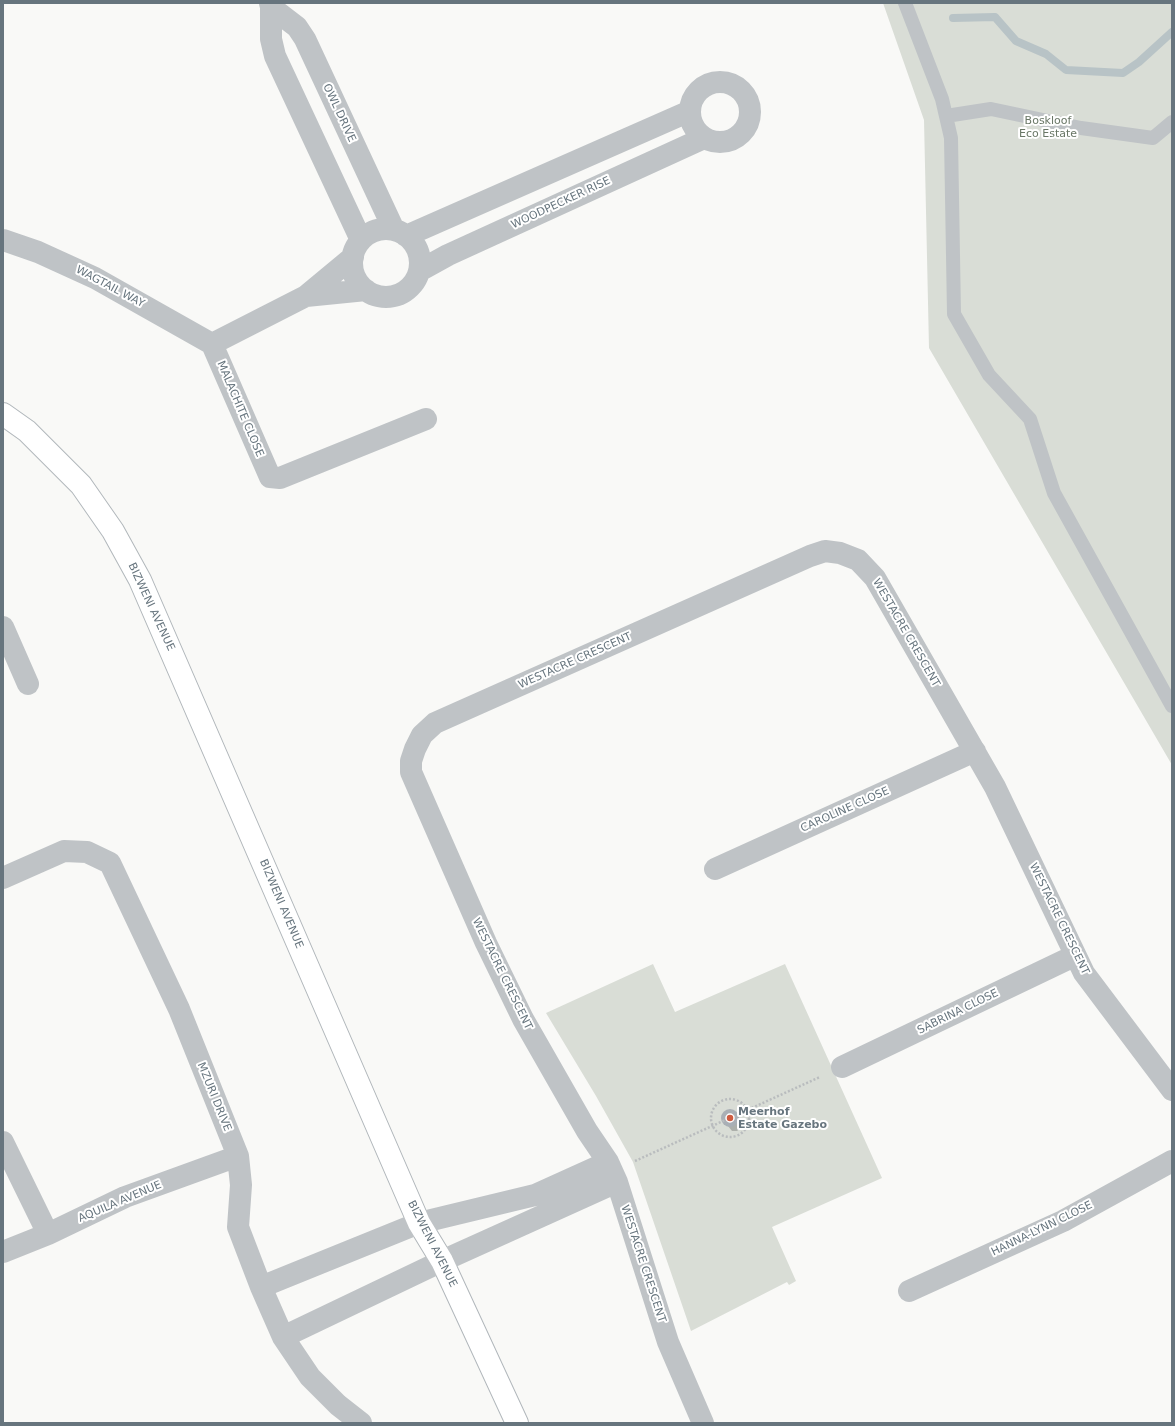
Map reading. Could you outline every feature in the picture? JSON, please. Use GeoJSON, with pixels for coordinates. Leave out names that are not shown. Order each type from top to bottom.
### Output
{"type":"FeatureCollection","features":[{"type":"Feature","properties":{"kind":"street","name":"OWL DRIVE"},"geometry":{"type":"LineString","coordinates":[[270,5],[297,27],[305,39],[400,233]]}},
{"type":"Feature","properties":{"kind":"street","name":"OWL DRIVE"},"geometry":{"type":"LineString","coordinates":[[270,5],[271,39],[275,56],[357,249]]}},
{"type":"Feature","properties":{"kind":"street"},"geometry":{"type":"LineString","coordinates":[[723,81],[733,84],[741,90],[751,107],[747,126],[741,134],[733,140],[723,142],[704,138],[693,126],[690,111],[692,101],[697,92],[704,86],[714,82],[723,81]]}},
{"type":"Feature","properties":{"kind":"street"},"geometry":{"type":"LineString","coordinates":[[212,344],[306,296],[357,249],[372,232],[400,233],[690,111]]}},
{"type":"Feature","properties":{"kind":"street","name":"WOODPECKER RISE"},"geometry":{"type":"LineString","coordinates":[[419,270],[448,255],[704,138]]}},
{"type":"Feature","properties":{"kind":"street"},"geometry":{"type":"LineString","coordinates":[[357,249],[352,264],[355,276],[361,286],[379,296],[389,297],[400,294],[412,284],[419,270],[420,260],[417,250],[400,233]]}},
{"type":"Feature","properties":{"kind":"street","name":"WAGTAIL WAY"},"geometry":{"type":"LineString","coordinates":[[3,240],[38,252],[95,278],[212,344]]}},
{"type":"Feature","properties":{"kind":"street"},"geometry":{"type":"LineString","coordinates":[[306,296],[366,290]]}},
{"type":"Feature","properties":{"kind":"street","name":"MALACHITE CLOSE"},"geometry":{"type":"LineString","coordinates":[[212,344],[270,477],[280,478],[426,419]]}},
{"type":"Feature","properties":{"kind":"street","name":"BIZWENI AVENUE"},"geometry":{"type":"LineString","coordinates":[[3,414],[27,431],[81,484],[113,531],[140,580],[420,1223],[442,1261],[517,1423]]}},
{"type":"Feature","properties":{"kind":"street","name":"WESTACRE CRESCENT"},"geometry":{"type":"LineString","coordinates":[[704,1423],[668,1342],[617,1182],[619,1163],[587,1131],[523,1020],[486,943],[411,772],[411,761],[422,735],[435,723],[810,556],[825,551],[840,553],[858,560],[875,578],[975,751],[1006,808],[1074,956],[1097,992],[1172,1090]]}},
{"type":"Feature","properties":{"kind":"street"},"geometry":{"type":"LineString","coordinates":[[3,627],[28,684]]}},
{"type":"Feature","properties":{"kind":"street","name":"CAROLINE CLOSE"},"geometry":{"type":"LineString","coordinates":[[715,869],[975,751]]}},
{"type":"Feature","properties":{"kind":"street","name":"MZURI DRIVE"},"geometry":{"type":"LineString","coordinates":[[3,878],[64,851],[87,852],[110,863],[179,1008],[238,1156],[241,1185],[238,1227],[261,1288],[283,1336],[310,1377],[338,1406],[361,1423]]}},
{"type":"Feature","properties":{"kind":"street","name":"SABRINA CLOSE"},"geometry":{"type":"LineString","coordinates":[[833,1072],[1074,956]]}},
{"type":"Feature","properties":{"kind":"street"},"geometry":{"type":"LineString","coordinates":[[3,1142],[48,1234]]}},
{"type":"Feature","properties":{"kind":"street","name":"AQUILA AVENUE"},"geometry":{"type":"LineString","coordinates":[[3,1252],[48,1234],[125,1197],[238,1156]]}},
{"type":"Feature","properties":{"kind":"street","name":"HANNA-LYNN CLOSE"},"geometry":{"type":"LineString","coordinates":[[909,1291],[1063,1221],[1172,1161]]}},
{"type":"Feature","properties":{"kind":"street"},"geometry":{"type":"LineString","coordinates":[[261,1288],[420,1223],[535,1195],[619,1163]]}},
{"type":"Feature","properties":{"kind":"street"},"geometry":{"type":"LineString","coordinates":[[283,1336],[442,1261],[617,1182]]}},
{"type":"Feature","properties":{"kind":"lane"},"geometry":{"type":"LineString","coordinates":[[905,3],[942,99],[951,138],[954,314],[988,375],[1030,419],[1054,493],[1172,706]]}},
{"type":"Feature","properties":{"kind":"lane"},"geometry":{"type":"LineString","coordinates":[[946,116],[991,109],[1081,128],[1153,138],[1172,122]]}},
{"type":"Feature","properties":{"kind":"path"},"geometry":{"type":"LineString","coordinates":[[619,1163],[712,1127],[833,1072]]}},
{"type":"Feature","properties":{"kind":"path"},"geometry":{"type":"LineString","coordinates":[[725,1099],[738,1101],[747,1110],[749,1116],[747,1128],[738,1136],[732,1138],[720,1136],[712,1127],[710,1120],[713,1107],[725,1099]]}},
{"type":"Feature","properties":{"kind":"green space","name":"Boskloof Eco Estate"},"geometry":{"type":"Polygon","coordinates":[[[883,3],[1172,3],[1172,765],[929,348],[924,120],[883,3]]]}},
{"type":"Feature","properties":{"kind":"green space"},"geometry":{"type":"Polygon","coordinates":[[[653,964],[675,1012],[785,964],[882,1178],[772,1227],[796,1281],[789,1285],[787,1282],[691,1331],[633,1162],[596,1096],[546,1013],[653,964]]]}},
{"type":"Feature","properties":{"kind":"building","name":"Meerhof Estate Gazebo"},"geometry":{"type":"Polygon","coordinates":[[[730,1109],[736,1112],[739,1118],[736,1124],[730,1127],[724,1124],[721,1118],[724,1112],[730,1109]]]}},
{"type":"Feature","properties":{"kind":"waterway"},"geometry":{"type":"LineString","coordinates":[[953,18],[995,17],[1016,41],[1046,54],[1066,70],[1123,73],[1139,62],[1172,32]]}},
{"type":"Feature","properties":{"kind":"place","name":"Meerhof Estate Gazebo"},"geometry":{"type":"Point","coordinates":[730,1118]}}]}
